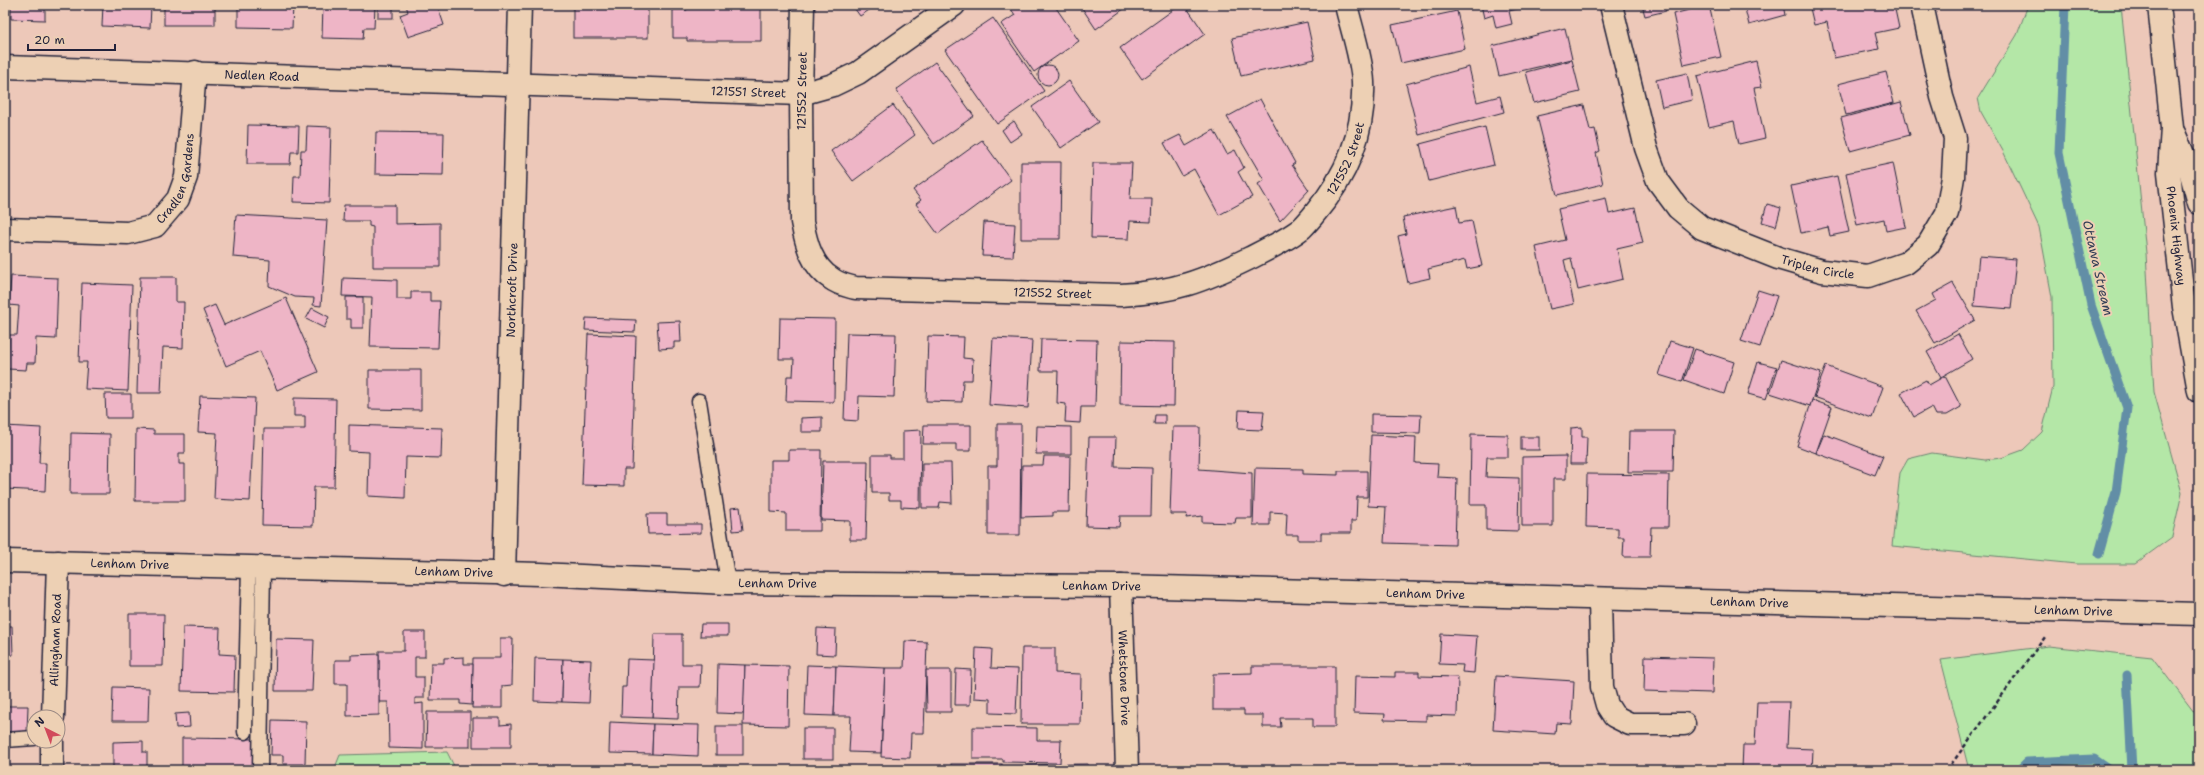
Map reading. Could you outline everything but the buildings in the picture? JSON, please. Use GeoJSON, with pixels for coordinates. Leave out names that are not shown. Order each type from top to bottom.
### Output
{"type":"FeatureCollection","features":[{"type":"Feature","properties":{"kind":"street","name":"Northcroft Drive"},"geometry":{"type":"LineString","coordinates":[[504,575],[520,5]]}},
{"type":"Feature","properties":{"kind":"street","name":"121552 Street"},"geometry":{"type":"LineString","coordinates":[[804,5],[801,94],[802,222],[806,242],[814,261],[832,280],[856,288],[1121,295],[1156,293],[1189,285],[1272,248],[1303,227],[1332,193],[1352,156],[1360,119],[1363,81],[1346,5]]}},
{"type":"Feature","properties":{"kind":"street","name":"121551 Street"},"geometry":{"type":"LineString","coordinates":[[518,86],[801,94],[833,85],[858,73],[954,5]]}},
{"type":"Feature","properties":{"kind":"street","name":"Triplen Circle"},"geometry":{"type":"LineString","coordinates":[[1611,5],[1646,148],[1658,181],[1678,208],[1702,228],[1778,258],[1822,271],[1868,276],[1906,263],[1928,244],[1948,213],[1953,178],[1954,138],[1942,97],[1922,5]]}},
{"type":"Feature","properties":{"kind":"street","name":"Phoenix Highway"},"geometry":{"type":"LineString","coordinates":[[2159,5],[2172,128],[2169,172],[2184,307],[2199,391]]}},
{"type":"Feature","properties":{"kind":"street","name":"Nedlen Road"},"geometry":{"type":"LineString","coordinates":[[5,67],[195,72],[518,86]]}},
{"type":"Feature","properties":{"kind":"street","name":"Cradlen Gardens"},"geometry":{"type":"LineString","coordinates":[[5,228],[128,233],[155,226],[178,199],[186,177],[195,72]]}},
{"type":"Feature","properties":{"kind":"street","name":"Phoenix Highway"},"geometry":{"type":"LineString","coordinates":[[2172,128],[2190,170],[2199,203]]}},
{"type":"Feature","properties":{"kind":"street","name":"Lenham Drive"},"geometry":{"type":"LineString","coordinates":[[5,561],[504,575],[540,574],[728,583],[1121,586],[2199,614]]}},
{"type":"Feature","properties":{"kind":"street","name":"Allingham Road"},"geometry":{"type":"LineString","coordinates":[[53,709],[58,562]]}},
{"type":"Feature","properties":{"kind":"street","name":"Whetstone Drive"},"geometry":{"type":"LineString","coordinates":[[1121,586],[1127,770]]}},
{"type":"Feature","properties":{"kind":"street"},"geometry":{"type":"LineString","coordinates":[[1600,599],[1602,687],[1608,705],[1614,716],[1630,724],[1684,724]]}},
{"type":"Feature","properties":{"kind":"street"},"geometry":{"type":"LineString","coordinates":[[52,749],[52,770]]}},
{"type":"Feature","properties":{"kind":"lane"},"geometry":{"type":"LineString","coordinates":[[699,401],[728,583]]}},
{"type":"Feature","properties":{"kind":"lane"},"geometry":{"type":"LineString","coordinates":[[245,732],[256,568]]}},
{"type":"Feature","properties":{"kind":"lane"},"geometry":{"type":"LineString","coordinates":[[256,568],[260,770]]}},
{"type":"Feature","properties":{"kind":"lane"},"geometry":{"type":"LineString","coordinates":[[5,740],[26,739]]}},
{"type":"Feature","properties":{"kind":"path"},"geometry":{"type":"LineString","coordinates":[[1947,770],[2064,610]]}},
{"type":"Feature","properties":{"kind":"green space"},"geometry":{"type":"Polygon","coordinates":[[[2028,5],[2121,5],[2146,253],[2154,392],[2182,493],[2172,537],[2135,564],[2076,564],[1892,546],[1900,473],[1908,459],[1932,453],[1985,460],[2001,458],[2023,450],[2042,432],[2053,387],[2052,297],[2039,227],[2003,151],[1981,112],[1978,98],[2017,35],[2028,5]]]}},
{"type":"Feature","properties":{"kind":"green space"},"geometry":{"type":"Polygon","coordinates":[[[2049,646],[2152,657],[2197,716],[2199,724],[2199,770],[1969,770],[1941,660],[2049,646]]]}},
{"type":"Feature","properties":{"kind":"green space"},"geometry":{"type":"Polygon","coordinates":[[[447,752],[456,770],[334,770],[340,755],[447,752]]]}},
{"type":"Feature","properties":{"kind":"waterway","name":"Ottawa Stream"},"geometry":{"type":"LineString","coordinates":[[2065,5],[2059,153],[2091,305],[2127,408],[2116,492],[2099,554]]}},
{"type":"Feature","properties":{"kind":"waterway","name":"Ottawa Stream"},"geometry":{"type":"LineString","coordinates":[[2127,675],[2132,770]]}},
{"type":"Feature","properties":{"kind":"waterway"},"geometry":{"type":"LineString","coordinates":[[2019,770],[2027,762],[2094,759],[2110,770]]}}]}
